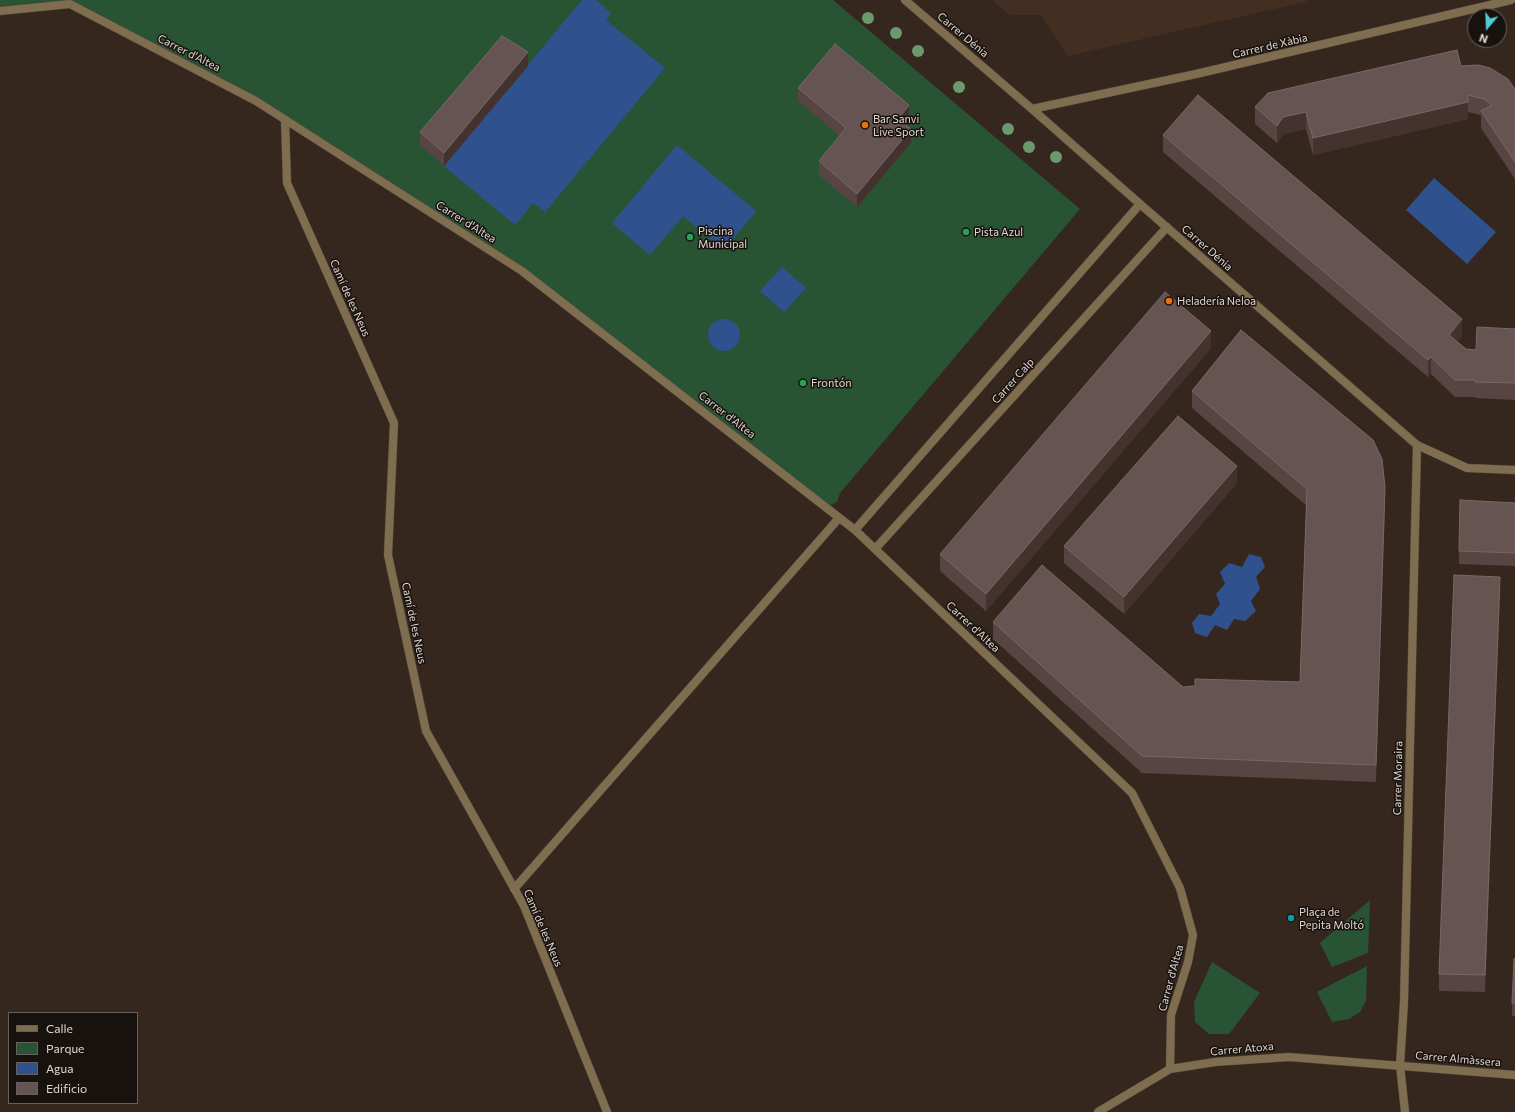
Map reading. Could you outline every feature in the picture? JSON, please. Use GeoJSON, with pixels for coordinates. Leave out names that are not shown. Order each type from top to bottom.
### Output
{"type":"FeatureCollection","features":[{"type":"Feature","properties":{"kind":"street","name":"Carrer Dénia"},"geometry":{"type":"LineString","coordinates":[[905,0],[1417,445],[1467,468],[1515,470]]}},
{"type":"Feature","properties":{"kind":"street","name":"Carrer de Xàbia"},"geometry":{"type":"LineString","coordinates":[[1032,109],[1196,74],[1511,0]]}},
{"type":"Feature","properties":{"kind":"street","name":"Carrer d'Altea"},"geometry":{"type":"LineString","coordinates":[[0,11],[70,4],[256,101],[522,271],[855,530],[1132,793],[1180,888],[1193,935],[1188,962],[1171,1015],[1170,1069]]}},
{"type":"Feature","properties":{"kind":"street","name":"Camí de les Neus"},"geometry":{"type":"LineString","coordinates":[[285,120],[287,183],[394,423],[388,555],[426,731],[524,906],[607,1112]]}},
{"type":"Feature","properties":{"kind":"street","name":"Carrer Calp"},"geometry":{"type":"LineString","coordinates":[[855,530],[1140,204]]}},
{"type":"Feature","properties":{"kind":"street","name":"Carrer Calp"},"geometry":{"type":"LineString","coordinates":[[875,549],[1167,227]]}},
{"type":"Feature","properties":{"kind":"street","name":"Carrer Moraira"},"geometry":{"type":"LineString","coordinates":[[1404,1112],[1400,1065],[1404,1002],[1417,445]]}},
{"type":"Feature","properties":{"kind":"street"},"geometry":{"type":"LineString","coordinates":[[514,889],[839,518]]}},
{"type":"Feature","properties":{"kind":"street","name":"Carrer Atoxa"},"geometry":{"type":"LineString","coordinates":[[1098,1112],[1170,1069],[1215,1062],[1289,1057],[1400,1065]]}},
{"type":"Feature","properties":{"kind":"street","name":"Carrer Almàssera"},"geometry":{"type":"LineString","coordinates":[[1400,1065],[1515,1075]]}},
{"type":"Feature","properties":{"kind":"shaded area"},"geometry":{"type":"Polygon","coordinates":[[[992,0],[1307,0],[1305,2],[1068,56],[1041,15],[1010,15],[992,0]]]}},
{"type":"Feature","properties":{"kind":"green space"},"geometry":{"type":"Polygon","coordinates":[[[0,0],[833,0],[1080,209],[840,493],[837,502],[827,507],[522,271],[285,120],[70,4],[0,11],[0,0]]]}},
{"type":"Feature","properties":{"kind":"green space"},"geometry":{"type":"Polygon","coordinates":[[[1370,900],[1368,953],[1332,967],[1320,943],[1370,900]]]}},
{"type":"Feature","properties":{"kind":"green space"},"geometry":{"type":"Polygon","coordinates":[[[1212,962],[1260,993],[1229,1034],[1209,1034],[1195,1022],[1194,1002],[1212,962]]]}},
{"type":"Feature","properties":{"kind":"green space"},"geometry":{"type":"Polygon","coordinates":[[[1367,966],[1366,1001],[1360,1012],[1349,1019],[1332,1022],[1317,992],[1367,966]]]}},
{"type":"Feature","properties":{"kind":"water"},"geometry":{"type":"Polygon","coordinates":[[[582,0],[596,0],[611,13],[606,20],[665,68],[545,212],[533,203],[515,225],[444,166],[582,0]]]}},
{"type":"Feature","properties":{"kind":"water"},"geometry":{"type":"Polygon","coordinates":[[[677,145],[756,211],[724,250],[683,216],[650,255],[612,223],[677,145]]]}},
{"type":"Feature","properties":{"kind":"water"},"geometry":{"type":"Polygon","coordinates":[[[1434,178],[1496,232],[1467,264],[1406,210],[1434,178]]]}},
{"type":"Feature","properties":{"kind":"water"},"geometry":{"type":"Polygon","coordinates":[[[782,267],[806,288],[784,312],[760,291],[782,267]]]}},
{"type":"Feature","properties":{"kind":"water"},"geometry":{"type":"Polygon","coordinates":[[[727,319],[733,321],[738,326],[740,335],[738,344],[733,349],[721,351],[715,349],[710,344],[708,332],[710,326],[715,321],[727,319]]]}},
{"type":"Feature","properties":{"kind":"water"},"geometry":{"type":"Polygon","coordinates":[[[1249,554],[1261,557],[1265,567],[1256,577],[1260,589],[1251,601],[1256,611],[1245,621],[1234,619],[1227,630],[1215,625],[1207,637],[1195,633],[1192,623],[1199,614],[1211,616],[1220,604],[1216,594],[1225,584],[1220,572],[1229,563],[1242,567],[1249,554]]]}},
{"type":"Feature","properties":{"kind":"building"},"geometry":{"type":"Polygon","coordinates":[[[502,36],[528,52],[444,153],[420,132],[502,36]]]}},
{"type":"Feature","properties":{"kind":"building","name":"Bar Sanvi Live Sport"},"geometry":{"type":"Polygon","coordinates":[[[835,44],[909,105],[898,119],[911,129],[857,194],[819,161],[846,128],[798,88],[835,44]]]}},
{"type":"Feature","properties":{"kind":"building"},"geometry":{"type":"Polygon","coordinates":[[[1457,50],[1461,66],[1478,65],[1490,68],[1508,79],[1515,88],[1515,162],[1481,111],[1492,105],[1484,99],[1468,95],[1468,102],[1313,138],[1306,112],[1283,117],[1277,126],[1255,107],[1268,93],[1457,50]]]}},
{"type":"Feature","properties":{"kind":"building"},"geometry":{"type":"Polygon","coordinates":[[[1198,95],[1462,319],[1449,335],[1466,349],[1476,350],[1477,327],[1515,329],[1515,383],[1455,380],[1431,357],[1428,360],[1163,135],[1198,95]]]}},
{"type":"Feature","properties":{"kind":"building"},"geometry":{"type":"Polygon","coordinates":[[[1165,292],[1211,331],[986,594],[940,554],[1165,292]]]}},
{"type":"Feature","properties":{"kind":"building"},"geometry":{"type":"Polygon","coordinates":[[[1241,330],[1373,440],[1382,459],[1385,487],[1376,765],[1142,756],[993,622],[1042,565],[1183,687],[1195,686],[1195,679],[1300,682],[1307,489],[1192,391],[1241,330]]]}},
{"type":"Feature","properties":{"kind":"building"},"geometry":{"type":"Polygon","coordinates":[[[1178,416],[1237,466],[1124,597],[1064,546],[1178,416]]]}},
{"type":"Feature","properties":{"kind":"building"},"geometry":{"type":"Polygon","coordinates":[[[1460,500],[1515,503],[1515,553],[1459,551],[1460,500]]]}},
{"type":"Feature","properties":{"kind":"building"},"geometry":{"type":"Polygon","coordinates":[[[1454,575],[1500,577],[1485,975],[1439,974],[1454,575]]]}},
{"type":"Feature","properties":{"kind":"building"},"geometry":{"type":"Polygon","coordinates":[[[1514,959],[1515,1003],[1512,1003],[1514,959]]]}},
{"type":"Feature","properties":{"kind":"place","name":"Bar Sanvi Live Sport"},"geometry":{"type":"Point","coordinates":[865,125]}},
{"type":"Feature","properties":{"kind":"place","name":"Pista Azul"},"geometry":{"type":"Point","coordinates":[966,232]}},
{"type":"Feature","properties":{"kind":"place","name":"Piscina Municipal"},"geometry":{"type":"Point","coordinates":[690,237]}},
{"type":"Feature","properties":{"kind":"place","name":"Heladería Neloa"},"geometry":{"type":"Point","coordinates":[1169,301]}},
{"type":"Feature","properties":{"kind":"place","name":"Frontón"},"geometry":{"type":"Point","coordinates":[803,383]}},
{"type":"Feature","properties":{"kind":"place","name":"Plaça de Pepita Moltó"},"geometry":{"type":"Point","coordinates":[1291,918]}}]}
